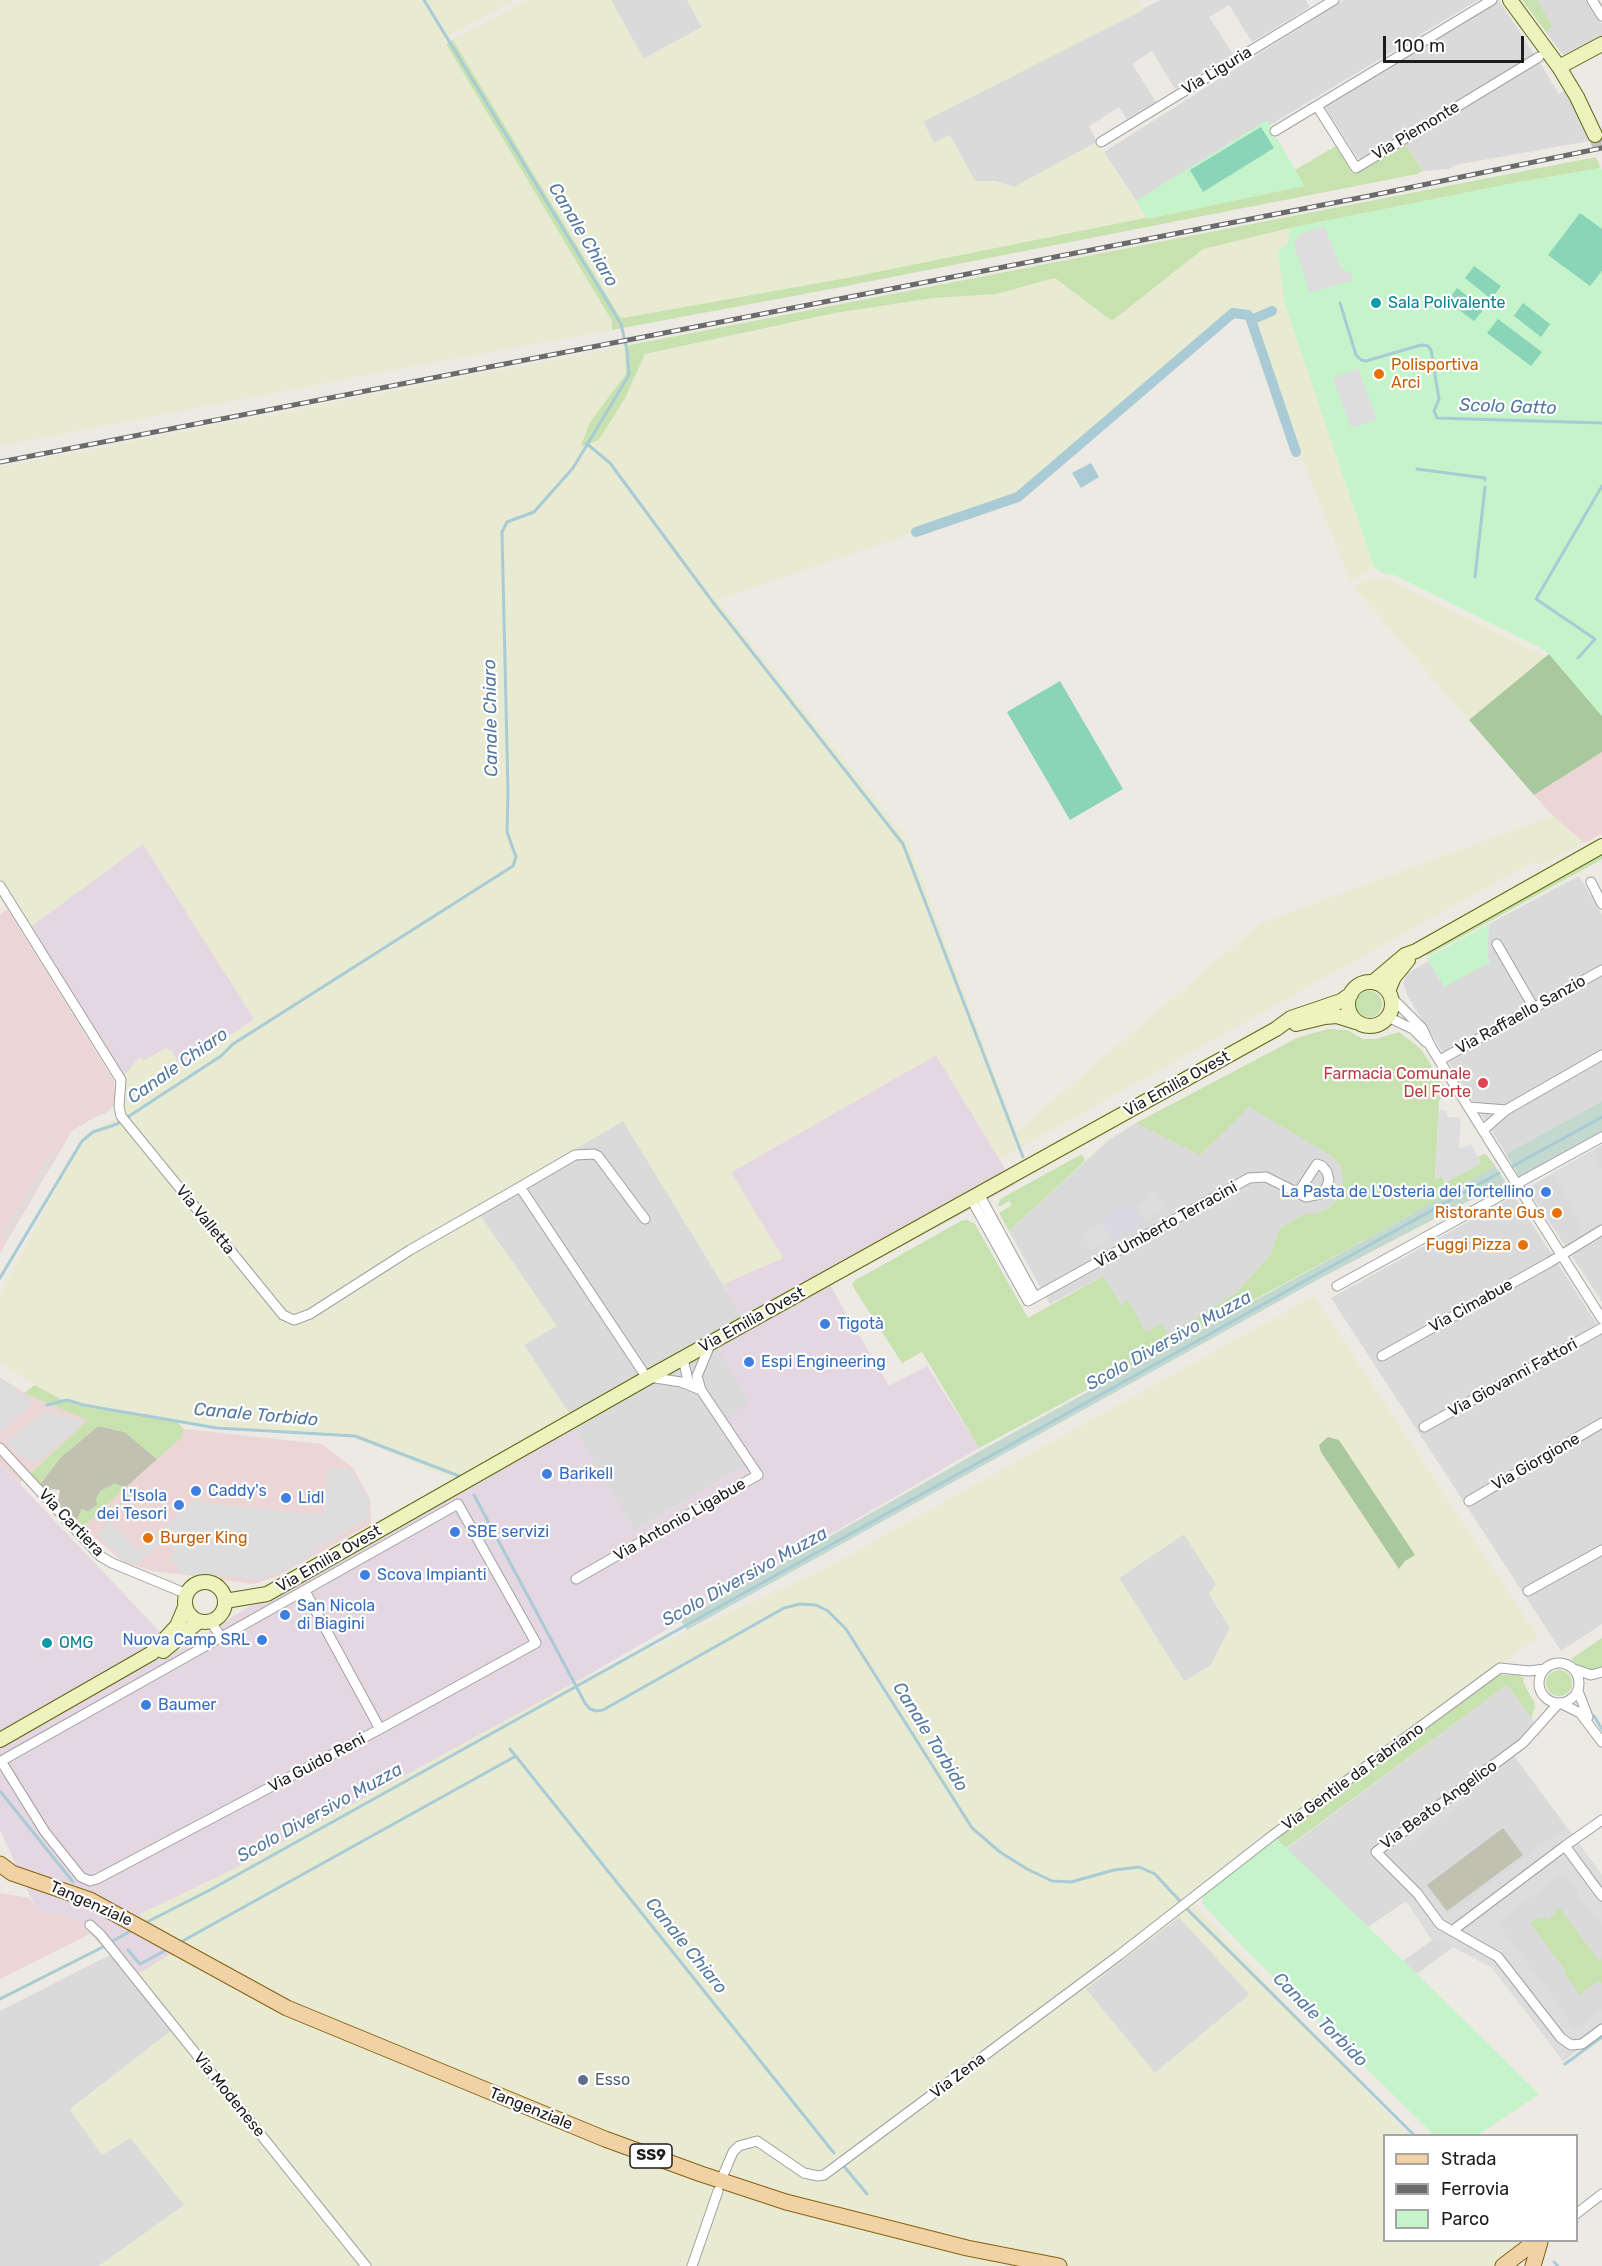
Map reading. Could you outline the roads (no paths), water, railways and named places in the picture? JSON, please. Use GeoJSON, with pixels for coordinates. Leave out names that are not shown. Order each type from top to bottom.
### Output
{"type":"FeatureCollection","features":[{"type":"Feature","properties":{"kind":"main road"},"geometry":{"type":"LineString","coordinates":[[1510,0],[1563,73],[1595,135]]}},
{"type":"Feature","properties":{"kind":"main road"},"geometry":{"type":"LineString","coordinates":[[1563,73],[1600,45]]}},
{"type":"Feature","properties":{"kind":"main road"},"geometry":{"type":"LineString","coordinates":[[1373,982],[1405,955],[1416,951],[1602,846]]}},
{"type":"Feature","properties":{"kind":"main road"},"geometry":{"type":"LineString","coordinates":[[1390,994],[1380,984],[1373,982],[1361,984],[1351,994],[1348,1008],[1356,1022],[1370,1026],[1377,1025],[1388,1017],[1391,1010],[1390,994],[1399,969],[1416,951]]}},
{"type":"Feature","properties":{"kind":"main road","name":"Via Emilia Ovest"},"geometry":{"type":"LineString","coordinates":[[225,1601],[267,1594],[1301,1013],[1331,1005],[1351,994]]}},
{"type":"Feature","properties":{"kind":"main road","name":"Via Emilia Ovest"},"geometry":{"type":"LineString","coordinates":[[1276,1029],[1325,1017],[1337,1016],[1356,1022]]}},
{"type":"Feature","properties":{"kind":"main road"},"geometry":{"type":"LineString","coordinates":[[0,1740],[152,1653],[177,1626],[186,1600],[196,1584],[209,1582],[220,1589],[225,1601],[222,1614],[204,1622],[163,1652],[152,1653]]}},
{"type":"Feature","properties":{"kind":"main road"},"geometry":{"type":"LineString","coordinates":[[186,1600],[192,1618],[204,1622]]}},
{"type":"Feature","properties":{"kind":"main road","name":"Tangenziale"},"geometry":{"type":"LineString","coordinates":[[0,1864],[12,1873],[86,1899],[127,1919],[287,2008],[557,2120],[700,2174],[786,2202],[901,2233],[1059,2266]]}},
{"type":"Feature","properties":{"kind":"main road","name":"Tangenziale"},"geometry":{"type":"LineString","coordinates":[[0,1880],[29,1880]]}},
{"type":"Feature","properties":{"kind":"main road"},"geometry":{"type":"LineString","coordinates":[[1503,2266],[1528,2247],[1539,2242]]}},
{"type":"Feature","properties":{"kind":"main road"},"geometry":{"type":"LineString","coordinates":[[1533,2266],[1541,2242]]}},
{"type":"Feature","properties":{"kind":"street","name":"Via Liguria"},"geometry":{"type":"LineString","coordinates":[[1101,142],[1334,0]]}},
{"type":"Feature","properties":{"kind":"street"},"geometry":{"type":"LineString","coordinates":[[1275,131],[1492,0]]}},
{"type":"Feature","properties":{"kind":"street"},"geometry":{"type":"LineString","coordinates":[[1593,0],[1602,16]]}},
{"type":"Feature","properties":{"kind":"street","name":"Via Piemonte"},"geometry":{"type":"LineString","coordinates":[[1317,106],[1356,168],[1539,57]]}},
{"type":"Feature","properties":{"kind":"street"},"geometry":{"type":"LineString","coordinates":[[1591,882],[1602,904]]}},
{"type":"Feature","properties":{"kind":"street","name":"Via Valletta"},"geometry":{"type":"LineString","coordinates":[[0,886],[120,1080],[118,1106],[123,1118],[278,1310],[294,1320],[310,1314],[410,1250],[575,1155],[594,1154],[598,1156],[645,1220]]}},
{"type":"Feature","properties":{"kind":"street"},"geometry":{"type":"LineString","coordinates":[[1497,944],[1534,1008]]}},
{"type":"Feature","properties":{"kind":"street","name":"Via Raffaello Sanzio"},"geometry":{"type":"LineString","coordinates":[[1440,1060],[1602,970]]}},
{"type":"Feature","properties":{"kind":"street"},"geometry":{"type":"LineString","coordinates":[[1390,994],[1415,1020],[1602,1319]]}},
{"type":"Feature","properties":{"kind":"street"},"geometry":{"type":"LineString","coordinates":[[1388,1017],[1413,1029],[1431,1047]]}},
{"type":"Feature","properties":{"kind":"street"},"geometry":{"type":"LineString","coordinates":[[1483,1130],[1506,1110],[1602,1055]]}},
{"type":"Feature","properties":{"kind":"street"},"geometry":{"type":"LineString","coordinates":[[1469,1107],[1506,1110]]}},
{"type":"Feature","properties":{"kind":"street"},"geometry":{"type":"LineString","coordinates":[[1476,1119],[1492,1110]]}},
{"type":"Feature","properties":{"kind":"street"},"geometry":{"type":"LineString","coordinates":[[1337,1286],[1602,1137]]}},
{"type":"Feature","properties":{"kind":"street","name":"Via Umberto Terracini"},"geometry":{"type":"LineString","coordinates":[[975,1196],[1032,1300],[1249,1178],[1266,1177],[1299,1193]]}},
{"type":"Feature","properties":{"kind":"street"},"geometry":{"type":"LineString","coordinates":[[520,1187],[648,1378],[697,1384],[710,1344]]}},
{"type":"Feature","properties":{"kind":"street","name":"Via Cimabue"},"geometry":{"type":"LineString","coordinates":[[1382,1356],[1602,1230]]}},
{"type":"Feature","properties":{"kind":"street","name":"Via Giovanni Fattori"},"geometry":{"type":"LineString","coordinates":[[1424,1427],[1602,1328]]}},
{"type":"Feature","properties":{"kind":"street","name":"Via Antonio Ligabue"},"geometry":{"type":"LineString","coordinates":[[576,1579],[758,1475],[697,1384],[691,1366],[683,1359]]}},
{"type":"Feature","properties":{"kind":"street","name":"Via Giorgione"},"geometry":{"type":"LineString","coordinates":[[1469,1501],[1602,1424]]}},
{"type":"Feature","properties":{"kind":"street","name":"Via Cartiera"},"geometry":{"type":"LineString","coordinates":[[0,1448],[100,1556],[186,1600]]}},
{"type":"Feature","properties":{"kind":"street","name":"Via Emilia Ovest"},"geometry":{"type":"LineString","coordinates":[[97,1879],[90,1881],[81,1877],[45,1832],[1,1761],[458,1504],[536,1643]]}},
{"type":"Feature","properties":{"kind":"street"},"geometry":{"type":"LineString","coordinates":[[1527,1592],[1602,1550]]}},
{"type":"Feature","properties":{"kind":"street"},"geometry":{"type":"LineString","coordinates":[[305,1591],[380,1729]]}},
{"type":"Feature","properties":{"kind":"street"},"geometry":{"type":"LineString","coordinates":[[204,1622],[221,1637]]}},
{"type":"Feature","properties":{"kind":"street","name":"Via Guido Reni"},"geometry":{"type":"LineString","coordinates":[[97,1879],[380,1729],[536,1643]]}},
{"type":"Feature","properties":{"kind":"street"},"geometry":{"type":"LineString","coordinates":[[1602,1672],[1591,1675],[1563,1663],[1550,1665],[1539,1677],[1539,1687],[1543,1696],[1548,1701],[1576,1709],[1602,1742]]}},
{"type":"Feature","properties":{"kind":"street","name":"Via Gentile da Fabriano"},"geometry":{"type":"LineString","coordinates":[[1192,1898],[1500,1668],[1529,1671],[1545,1668]]}},
{"type":"Feature","properties":{"kind":"street"},"geometry":{"type":"LineString","coordinates":[[1574,1669],[1579,1680],[1578,1689],[1584,1710],[1592,1722],[1592,1727]]}},
{"type":"Feature","properties":{"kind":"street"},"geometry":{"type":"LineString","coordinates":[[1518,1670],[1539,1687]]}},
{"type":"Feature","properties":{"kind":"street"},"geometry":{"type":"LineString","coordinates":[[1560,1704],[1572,1699],[1578,1689],[1602,1677]]}},
{"type":"Feature","properties":{"kind":"street"},"geometry":{"type":"LineString","coordinates":[[1533,1735],[1543,1712],[1543,1696]]}},
{"type":"Feature","properties":{"kind":"street","name":"Via Beato Angelico"},"geometry":{"type":"LineString","coordinates":[[1560,1704],[1533,1735],[1376,1852],[1416,1893],[1440,1924],[1498,1957],[1560,2037],[1571,2045],[1582,2044],[1602,2029]]}},
{"type":"Feature","properties":{"kind":"street"},"geometry":{"type":"LineString","coordinates":[[1452,1931],[1602,1820]]}},
{"type":"Feature","properties":{"kind":"street"},"geometry":{"type":"LineString","coordinates":[[1565,1846],[1602,1896]]}},
{"type":"Feature","properties":{"kind":"street","name":"Via Zena"},"geometry":{"type":"LineString","coordinates":[[724,2173],[733,2152],[739,2146],[757,2141],[804,2173],[824,2175],[1109,1963],[1192,1898]]}},
{"type":"Feature","properties":{"kind":"street","name":"Via Modenese"},"geometry":{"type":"LineString","coordinates":[[90,1925],[115,1952],[366,2266]]}},
{"type":"Feature","properties":{"kind":"street"},"geometry":{"type":"LineString","coordinates":[[692,2266],[718,2191]]}},
{"type":"Feature","properties":{"kind":"street"},"geometry":{"type":"LineString","coordinates":[[1578,2212],[1602,2194]]}},
{"type":"Feature","properties":{"kind":"water"},"geometry":{"type":"Polygon","coordinates":[[[1091,463],[1099,477],[1081,488],[1072,473],[1091,463]]]}},
{"type":"Feature","properties":{"kind":"waterway","name":"Canale Chiaro"},"geometry":{"type":"LineString","coordinates":[[0,1278],[82,1141],[93,1132],[117,1124],[221,1056],[233,1044],[513,866],[516,857],[507,832],[502,532],[507,522],[534,512],[573,468],[629,375],[627,350],[621,324],[424,0]]}},
{"type":"Feature","properties":{"kind":"waterway","name":"Scolo Gatto"},"geometry":{"type":"LineString","coordinates":[[1340,303],[1356,355],[1361,360],[1366,361],[1421,345],[1428,346],[1431,350],[1439,399],[1434,411],[1437,418],[1602,423]]}},
{"type":"Feature","properties":{"kind":"waterway"},"geometry":{"type":"LineString","coordinates":[[916,532],[1018,497],[1233,313],[1248,315],[1251,320],[1272,311]]}},
{"type":"Feature","properties":{"kind":"waterway"},"geometry":{"type":"LineString","coordinates":[[1251,320],[1296,452]]}},
{"type":"Feature","properties":{"kind":"waterway"},"geometry":{"type":"LineString","coordinates":[[587,444],[610,463],[712,601],[903,844],[1023,1157]]}},
{"type":"Feature","properties":{"kind":"waterway"},"geometry":{"type":"LineString","coordinates":[[1417,469],[1485,478],[1485,480]]}},
{"type":"Feature","properties":{"kind":"waterway","name":"Scolo Gatto"},"geometry":{"type":"LineString","coordinates":[[1578,658],[1595,639],[1536,599],[1602,486]]}},
{"type":"Feature","properties":{"kind":"waterway"},"geometry":{"type":"LineString","coordinates":[[1475,577],[1485,487]]}},
{"type":"Feature","properties":{"kind":"waterway","name":"Scolo Diversivo Muzza"},"geometry":{"type":"LineString","coordinates":[[1513,1166],[1602,1117]]}},
{"type":"Feature","properties":{"kind":"waterway","name":"Scolo Diversivo Muzza"},"geometry":{"type":"LineString","coordinates":[[145,1923],[210,1890],[1499,1173]]}},
{"type":"Feature","properties":{"kind":"waterway","name":"Canale Torbido"},"geometry":{"type":"LineString","coordinates":[[47,1405],[67,1400],[83,1405],[217,1428],[355,1436],[459,1476]]}},
{"type":"Feature","properties":{"kind":"waterway","name":"Canale Torbido"},"geometry":{"type":"LineString","coordinates":[[474,1495],[590,1709],[603,1710],[784,1608],[800,1604],[816,1605],[828,1611],[846,1629],[972,1828],[1000,1852],[1052,1881],[1071,1882],[1114,1870],[1139,1867],[1155,1874],[1190,1912],[1413,2134]]}},
{"type":"Feature","properties":{"kind":"waterway"},"geometry":{"type":"LineString","coordinates":[[1594,1716],[1602,1729]]}},
{"type":"Feature","properties":{"kind":"waterway","name":"Canale Chiaro"},"geometry":{"type":"LineString","coordinates":[[510,1749],[834,2153]]}},
{"type":"Feature","properties":{"kind":"waterway","name":"Canale Chiaro"},"geometry":{"type":"LineString","coordinates":[[179,1943],[516,1756]]}},
{"type":"Feature","properties":{"kind":"waterway","name":"Canale Chiaro"},"geometry":{"type":"LineString","coordinates":[[0,1791],[73,1882]]}},
{"type":"Feature","properties":{"kind":"waterway","name":"Scolo Diversivo Muzza"},"geometry":{"type":"LineString","coordinates":[[0,1999],[134,1929]]}},
{"type":"Feature","properties":{"kind":"waterway","name":"Canale Chiaro"},"geometry":{"type":"LineString","coordinates":[[128,1950],[140,1964],[168,1949]]}},
{"type":"Feature","properties":{"kind":"waterway"},"geometry":{"type":"LineString","coordinates":[[1565,2064],[1602,2037]]}},
{"type":"Feature","properties":{"kind":"waterway","name":"Canale Chiaro"},"geometry":{"type":"LineString","coordinates":[[843,2165],[867,2194]]}},
{"type":"Feature","properties":{"kind":"waterway","name":"Canale Torbido"},"geometry":{"type":"LineString","coordinates":[[1554,2262],[1558,2266]]}},
{"type":"Feature","properties":{"kind":"tunnel"},"geometry":{"type":"LineString","coordinates":[[1595,135],[1602,152]]}},
{"type":"Feature","properties":{"kind":"railway"},"geometry":{"type":"LineString","coordinates":[[0,462],[1369,196],[1602,148]]}},
{"type":"Feature","properties":{"kind":"place","name":"Sala Polivalente"},"geometry":{"type":"Point","coordinates":[1376,303]}},
{"type":"Feature","properties":{"kind":"place","name":"Polisportiva Arci"},"geometry":{"type":"Point","coordinates":[1379,374]}},
{"type":"Feature","properties":{"kind":"place","name":"Farmacia Comunale Del Forte"},"geometry":{"type":"Point","coordinates":[1483,1083]}},
{"type":"Feature","properties":{"kind":"place","name":"La Pasta de L'Osteria del Tortellino"},"geometry":{"type":"Point","coordinates":[1546,1192]}},
{"type":"Feature","properties":{"kind":"place","name":"Ristorante Gus"},"geometry":{"type":"Point","coordinates":[1557,1213]}},
{"type":"Feature","properties":{"kind":"place","name":"Fuggi Pizza"},"geometry":{"type":"Point","coordinates":[1523,1245]}},
{"type":"Feature","properties":{"kind":"place","name":"Tigotà"},"geometry":{"type":"Point","coordinates":[825,1324]}},
{"type":"Feature","properties":{"kind":"place","name":"Espi Engineering"},"geometry":{"type":"Point","coordinates":[749,1362]}},
{"type":"Feature","properties":{"kind":"place","name":"Barikell"},"geometry":{"type":"Point","coordinates":[547,1474]}},
{"type":"Feature","properties":{"kind":"place","name":"Caddy's"},"geometry":{"type":"Point","coordinates":[196,1491]}},
{"type":"Feature","properties":{"kind":"place","name":"Lidl"},"geometry":{"type":"Point","coordinates":[286,1498]}},
{"type":"Feature","properties":{"kind":"place","name":"L'Isola dei Tesori"},"geometry":{"type":"Point","coordinates":[179,1505]}},
{"type":"Feature","properties":{"kind":"place","name":"SBE servizi"},"geometry":{"type":"Point","coordinates":[455,1532]}},
{"type":"Feature","properties":{"kind":"place","name":"Burger King"},"geometry":{"type":"Point","coordinates":[148,1538]}},
{"type":"Feature","properties":{"kind":"place","name":"Scova Impianti"},"geometry":{"type":"Point","coordinates":[365,1575]}},
{"type":"Feature","properties":{"kind":"place","name":"San Nicola di Biagini"},"geometry":{"type":"Point","coordinates":[285,1615]}},
{"type":"Feature","properties":{"kind":"place","name":"Nuova Camp SRL"},"geometry":{"type":"Point","coordinates":[262,1640]}},
{"type":"Feature","properties":{"kind":"place","name":"OMG"},"geometry":{"type":"Point","coordinates":[47,1643]}},
{"type":"Feature","properties":{"kind":"place","name":"Baumer"},"geometry":{"type":"Point","coordinates":[146,1705]}},
{"type":"Feature","properties":{"kind":"place","name":"Esso"},"geometry":{"type":"Point","coordinates":[583,2080]}}]}
